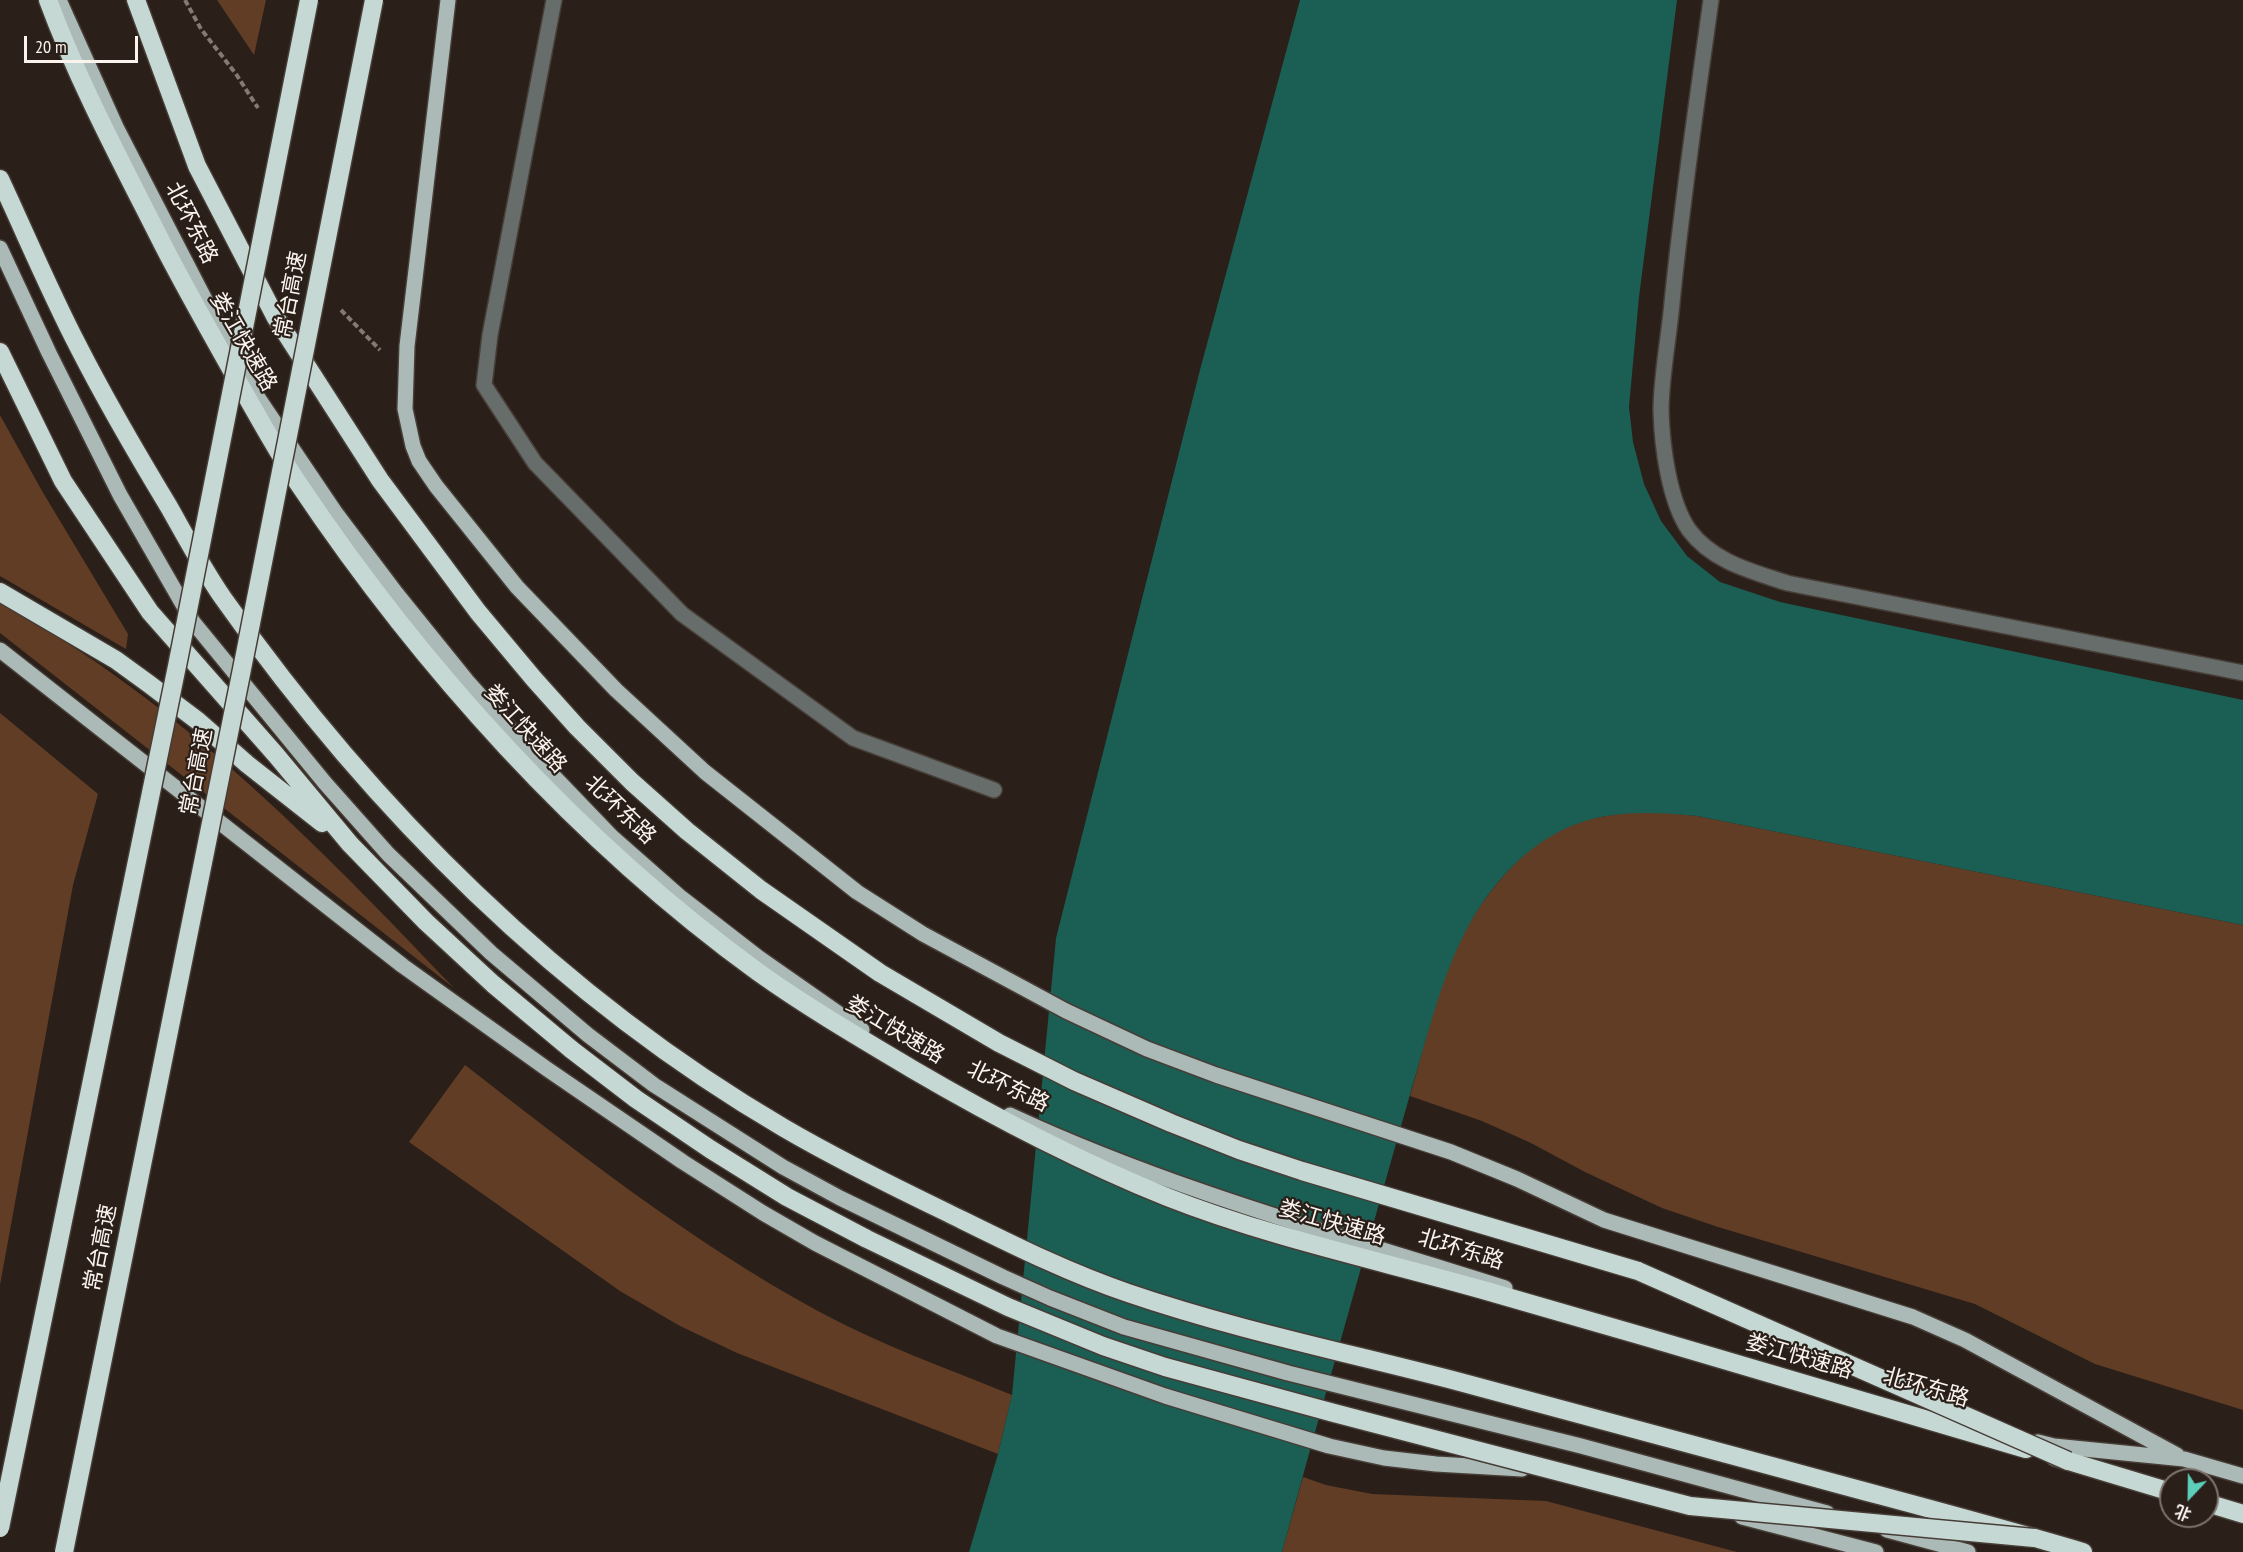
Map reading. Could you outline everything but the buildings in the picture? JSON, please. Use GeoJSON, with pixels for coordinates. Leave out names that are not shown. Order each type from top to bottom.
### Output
{"type":"FeatureCollection","features":[{"type":"Feature","properties":{"kind":"highway","name":"娄江快速路"},"geometry":{"type":"LineString","coordinates":[[48,0],[105,131],[183,285],[273,442],[297,481],[337,537],[405,629],[555,797],[648,885],[762,975],[875,1047],[972,1104],[1062,1150],[1218,1216],[1487,1291],[2159,1488]]}},
{"type":"Feature","properties":{"kind":"highway"},"geometry":{"type":"LineString","coordinates":[[136,0],[197,166],[276,318],[380,480],[478,612],[577,728],[632,782],[687,831],[761,890],[880,974],[999,1043],[1074,1081],[1239,1150],[1302,1171],[1638,1271],[2068,1461]]}},
{"type":"Feature","properties":{"kind":"highway","name":"常台高速"},"geometry":{"type":"LineString","coordinates":[[0,1528],[177,666],[309,0]]}},
{"type":"Feature","properties":{"kind":"highway","name":"常台高速"},"geometry":{"type":"LineString","coordinates":[[64,1552],[240,681],[374,0]]}},
{"type":"Feature","properties":{"kind":"highway"},"geometry":{"type":"LineString","coordinates":[[0,179],[77,345],[157,488],[219,592],[283,678],[357,767],[416,833],[468,886],[563,972],[603,1004],[729,1094],[781,1126],[892,1186],[1035,1255],[1122,1292],[1223,1322],[1459,1381],[2083,1552]]}},
{"type":"Feature","properties":{"kind":"highway"},"geometry":{"type":"LineString","coordinates":[[0,352],[63,481],[150,612],[276,755],[350,844],[426,922],[493,984],[572,1050],[636,1099],[787,1197],[999,1303],[1113,1350],[1334,1413],[1690,1506],[2034,1538]]}},
{"type":"Feature","properties":{"kind":"highway"},"geometry":{"type":"LineString","coordinates":[[0,592],[116,660],[141,678],[350,844]]}},
{"type":"Feature","properties":{"kind":"highway"},"geometry":{"type":"LineString","coordinates":[[2219,1507],[2243,1514]]}},
{"type":"Feature","properties":{"kind":"main road","name":"北环东路"},"geometry":{"type":"LineString","coordinates":[[59,0],[117,129],[248,383],[335,512],[396,593],[467,681],[612,837],[679,897],[816,999],[941,1079],[986,1104],[1099,1154],[1179,1185],[1413,1259],[1924,1411],[2054,1446],[2184,1459],[2243,1476]]}},
{"type":"Feature","properties":{"kind":"main road"},"geometry":{"type":"LineString","coordinates":[[448,0],[408,346],[405,409],[409,433],[419,461],[436,486],[517,587],[616,690],[705,772],[857,892],[923,934],[1066,1011],[1157,1053],[1216,1075],[1425,1143],[1517,1179],[1604,1220],[1914,1317],[1965,1340],[2184,1459]]}},
{"type":"Feature","properties":{"kind":"main road"},"geometry":{"type":"LineString","coordinates":[[0,248],[49,353],[120,495],[193,622],[325,783],[388,854],[491,953],[588,1035],[654,1085],[783,1167],[912,1234],[1050,1298],[1124,1327],[1277,1370],[1581,1446],[1968,1552]]}},
{"type":"Feature","properties":{"kind":"main road"},"geometry":{"type":"LineString","coordinates":[[0,650],[403,966],[566,1083],[763,1213],[815,1243],[997,1336],[1164,1396],[1329,1446],[1384,1458],[1436,1464],[1509,1467],[1604,1482],[1876,1552]]}},
{"type":"Feature","properties":{"kind":"street"},"geometry":{"type":"LineString","coordinates":[[555,0],[490,336],[484,385],[535,463],[682,614],[853,738],[994,790]]}},
{"type":"Feature","properties":{"kind":"street"},"geometry":{"type":"LineString","coordinates":[[1711,0],[1681,211],[1661,411],[1666,462],[1676,502],[1689,529],[1709,552],[1736,566],[1787,583],[2243,673]]}},
{"type":"Feature","properties":{"kind":"shaded area"},"geometry":{"type":"Polygon","coordinates":[[[217,0],[266,0],[254,55],[217,0]]]}},
{"type":"Feature","properties":{"kind":"shaded area"},"geometry":{"type":"Polygon","coordinates":[[[0,415],[42,491],[128,634],[126,649],[0,576],[0,415]]]}},
{"type":"Feature","properties":{"kind":"shaded area"},"geometry":{"type":"Polygon","coordinates":[[[0,603],[64,641],[126,683],[185,729],[297,828],[454,988],[0,633],[0,603]]]}},
{"type":"Feature","properties":{"kind":"shaded area"},"geometry":{"type":"Polygon","coordinates":[[[0,713],[98,794],[73,885],[0,1285],[0,713]]]}},
{"type":"Feature","properties":{"kind":"shaded area"},"geometry":{"type":"Polygon","coordinates":[[[1651,811],[1697,816],[2243,925],[2243,1410],[2095,1364],[1975,1304],[1662,1208],[1482,1121],[1410,1096],[1434,1010],[1459,941],[1482,903],[1511,867],[1545,839],[1562,829],[1595,818],[1651,811]]]}},
{"type":"Feature","properties":{"kind":"shaded area"},"geometry":{"type":"Polygon","coordinates":[[[465,1065],[635,1194],[769,1283],[864,1334],[1012,1395],[998,1454],[737,1353],[680,1326],[620,1291],[409,1142],[465,1065]]]}},
{"type":"Feature","properties":{"kind":"shaded area"},"geometry":{"type":"Polygon","coordinates":[[[1303,1477],[1326,1485],[1372,1494],[1546,1501],[1737,1552],[1282,1552],[1303,1477]]]}},
{"type":"Feature","properties":{"kind":"water"},"geometry":{"type":"Polygon","coordinates":[[[1300,0],[1677,0],[1639,297],[1629,407],[1633,442],[1644,484],[1661,521],[1687,556],[1720,582],[1780,602],[2243,700],[2243,925],[1697,816],[1624,814],[1602,817],[1559,831],[1518,861],[1498,882],[1467,929],[1444,981],[1282,1552],[969,1552],[998,1454],[1012,1395],[1056,938],[1201,366],[1300,0]]]}}]}
